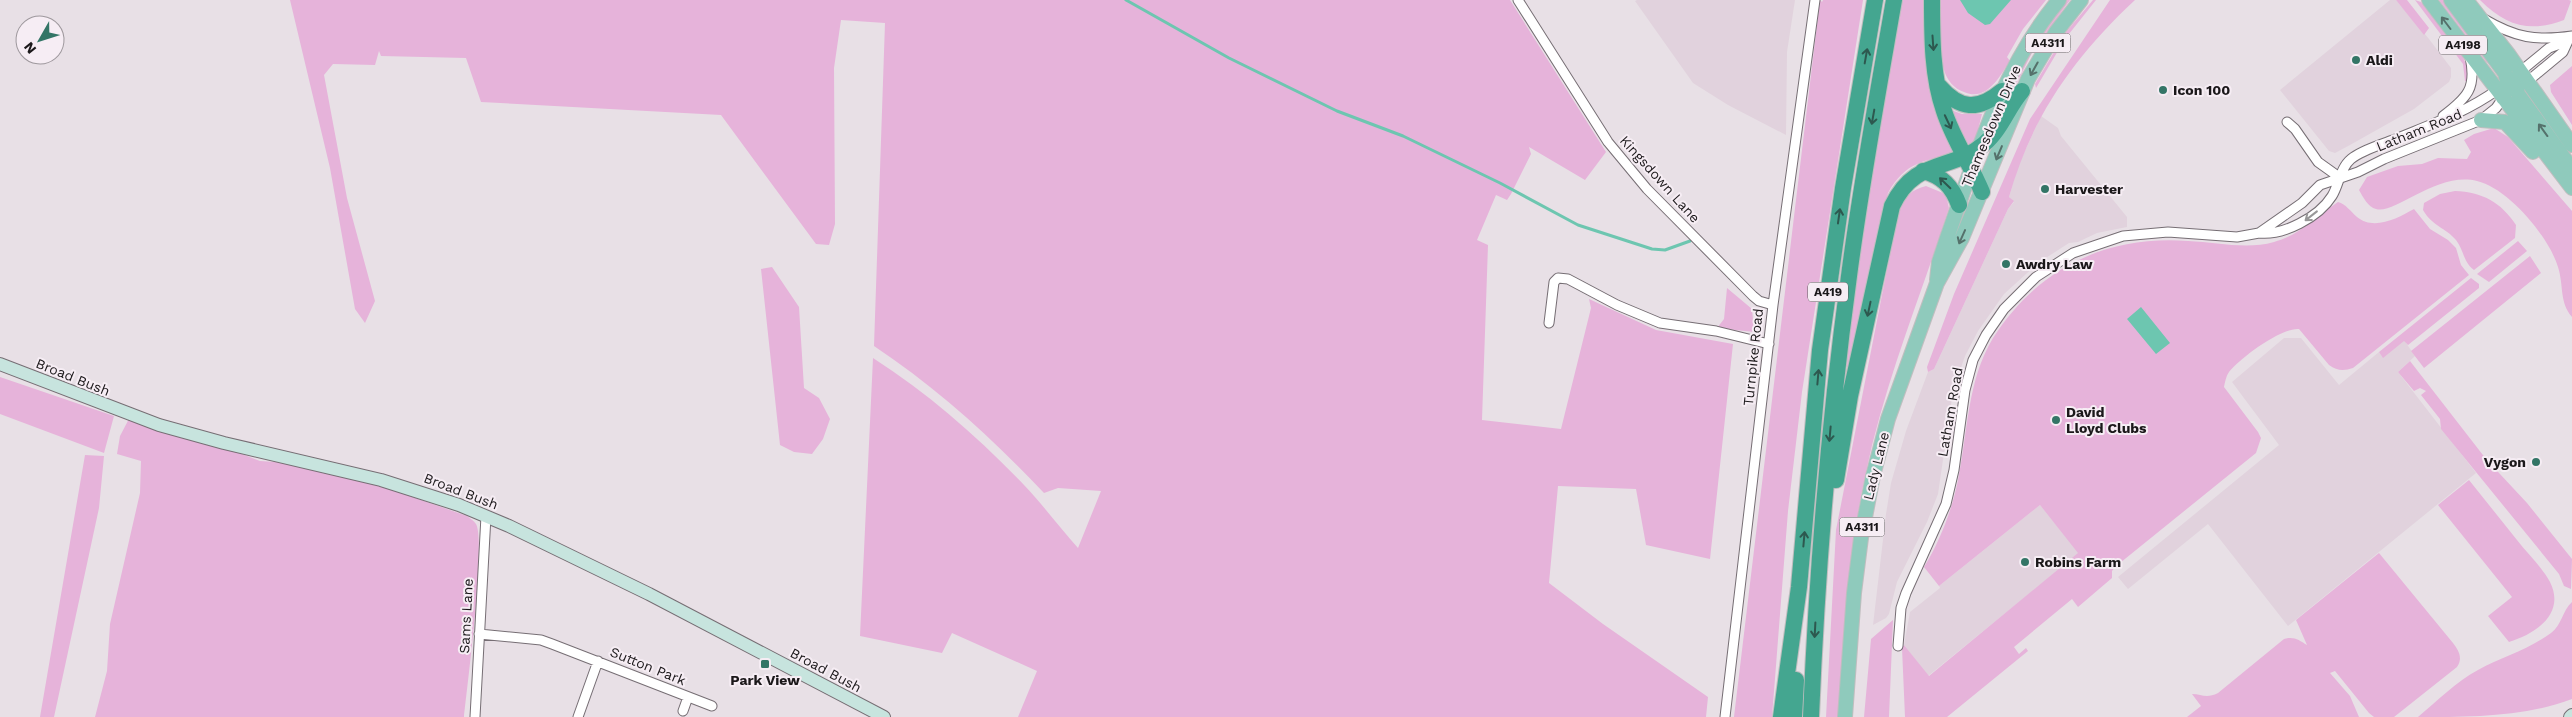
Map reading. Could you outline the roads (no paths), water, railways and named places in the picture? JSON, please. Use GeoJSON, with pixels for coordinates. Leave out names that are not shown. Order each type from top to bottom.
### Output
{"type":"FeatureCollection","features":[{"type":"Feature","properties":{"kind":"highway","name":"A419"},"geometry":{"type":"LineString","coordinates":[[1781,717],[1799,587],[1820,350],[1844,178],[1875,0]]}},
{"type":"Feature","properties":{"kind":"highway","name":"A419"},"geometry":{"type":"LineString","coordinates":[[1811,717],[1818,581],[1831,423],[1849,276],[1870,135],[1894,0]]}},
{"type":"Feature","properties":{"kind":"highway"},"geometry":{"type":"LineString","coordinates":[[1932,0],[1933,47],[1944,113],[1973,157],[1982,192]]}},
{"type":"Feature","properties":{"kind":"highway"},"geometry":{"type":"LineString","coordinates":[[1939,86],[1955,101],[1968,105],[1982,105],[2002,91]]}},
{"type":"Feature","properties":{"kind":"highway"},"geometry":{"type":"LineString","coordinates":[[1923,171],[1973,157],[1994,134],[2012,102],[2022,91]]}},
{"type":"Feature","properties":{"kind":"highway","name":"A419"},"geometry":{"type":"LineString","coordinates":[[1818,581],[1850,396],[1889,215],[1900,190],[1923,171]]}},
{"type":"Feature","properties":{"kind":"highway"},"geometry":{"type":"LineString","coordinates":[[1923,171],[1943,179],[1952,191],[1958,205]]}},
{"type":"Feature","properties":{"kind":"highway","name":"A419"},"geometry":{"type":"LineString","coordinates":[[1794,717],[1799,587]]}},
{"type":"Feature","properties":{"kind":"main road","name":"Thamesdown Drive"},"geometry":{"type":"LineString","coordinates":[[1958,205],[1973,157],[2002,91],[2025,48],[2059,0]]}},
{"type":"Feature","properties":{"kind":"main road","name":"Thamesdown Drive"},"geometry":{"type":"LineString","coordinates":[[1982,192],[2022,91],[2056,32],[2081,0]]}},
{"type":"Feature","properties":{"kind":"main road","name":"A4198"},"geometry":{"type":"LineString","coordinates":[[2429,0],[2572,188]]}},
{"type":"Feature","properties":{"kind":"main road"},"geometry":{"type":"LineString","coordinates":[[2451,0],[2495,58],[2518,80],[2518,94],[2572,169]]}},
{"type":"Feature","properties":{"kind":"main road","name":"A4198"},"geometry":{"type":"LineString","coordinates":[[2466,0],[2480,16],[2518,80],[2572,144]]}},
{"type":"Feature","properties":{"kind":"main road"},"geometry":{"type":"LineString","coordinates":[[2500,94],[2518,80]]}},
{"type":"Feature","properties":{"kind":"main road"},"geometry":{"type":"LineString","coordinates":[[2481,120],[2504,122],[2531,150],[2553,164]]}},
{"type":"Feature","properties":{"kind":"main road","name":"Lady Lane"},"geometry":{"type":"LineString","coordinates":[[1845,717],[1854,593],[1867,502],[1888,419],[1937,283],[1952,260],[1982,192]]}},
{"type":"Feature","properties":{"kind":"main road","name":"Lady Lane"},"geometry":{"type":"LineString","coordinates":[[1937,283],[1939,262],[1958,205]]}},
{"type":"Feature","properties":{"kind":"main road","name":"Broad Bush"},"geometry":{"type":"LineString","coordinates":[[0,364],[159,425],[414,490],[486,516],[649,594],[884,717]]}},
{"type":"Feature","properties":{"kind":"street","name":"Kingsdown Lane"},"geometry":{"type":"LineString","coordinates":[[1518,0],[1598,127],[1632,173],[1759,302],[1773,305]]}},
{"type":"Feature","properties":{"kind":"street","name":"Turnpike Road"},"geometry":{"type":"LineString","coordinates":[[1725,717],[1773,305],[1815,0]]}},
{"type":"Feature","properties":{"kind":"street"},"geometry":{"type":"LineString","coordinates":[[2480,16],[2498,27],[2524,38],[2571,38]]}},
{"type":"Feature","properties":{"kind":"street"},"geometry":{"type":"LineString","coordinates":[[2518,80],[2563,52],[2571,38]]}},
{"type":"Feature","properties":{"kind":"street","name":"Latham Road"},"geometry":{"type":"LineString","coordinates":[[2437,120],[2468,96],[2472,78],[2469,52]]}},
{"type":"Feature","properties":{"kind":"street","name":"Latham Road"},"geometry":{"type":"LineString","coordinates":[[2259,233],[2302,203],[2320,184],[2358,172],[2384,159],[2481,120],[2496,108],[2500,94]]}},
{"type":"Feature","properties":{"kind":"street","name":"Latham Road"},"geometry":{"type":"LineString","coordinates":[[1898,646],[1901,608],[1906,593],[1946,504],[1969,372],[1986,335],[2011,301],[2036,277],[2063,259],[2106,240],[2155,232],[2228,237],[2276,233],[2303,222],[2332,197],[2339,177],[2351,159],[2500,94]]}},
{"type":"Feature","properties":{"kind":"street"},"geometry":{"type":"LineString","coordinates":[[2287,122],[2295,129],[2318,162],[2339,177]]}},
{"type":"Feature","properties":{"kind":"street"},"geometry":{"type":"LineString","coordinates":[[1549,323],[1554,282],[1558,278],[1568,279],[1617,305],[1660,323],[1716,332],[1769,344]]}},
{"type":"Feature","properties":{"kind":"street","name":"Sams Lane"},"geometry":{"type":"LineString","coordinates":[[475,717],[486,516]]}},
{"type":"Feature","properties":{"kind":"street","name":"Sutton Park"},"geometry":{"type":"LineString","coordinates":[[479,634],[540,640],[712,706]]}},
{"type":"Feature","properties":{"kind":"street","name":"Sutton Park"},"geometry":{"type":"LineString","coordinates":[[578,717],[598,661]]}},
{"type":"Feature","properties":{"kind":"street","name":"Sutton Park"},"geometry":{"type":"LineString","coordinates":[[683,711],[688,697]]}},
{"type":"Feature","properties":{"kind":"waterway"},"geometry":{"type":"LineString","coordinates":[[1126,0],[1229,58],[1337,111],[1403,136],[1500,183],[1578,225],[1652,249],[1665,250],[1690,241]]}},
{"type":"Feature","properties":{"kind":"place","name":"Aldi"},"geometry":{"type":"Point","coordinates":[2356,60]}},
{"type":"Feature","properties":{"kind":"place","name":"Icon 100"},"geometry":{"type":"Point","coordinates":[2163,90]}},
{"type":"Feature","properties":{"kind":"place","name":"Harvester"},"geometry":{"type":"Point","coordinates":[2045,189]}},
{"type":"Feature","properties":{"kind":"place","name":"Awdry Law"},"geometry":{"type":"Point","coordinates":[2006,264]}},
{"type":"Feature","properties":{"kind":"place","name":"David Lloyd Clubs"},"geometry":{"type":"Point","coordinates":[2056,420]}},
{"type":"Feature","properties":{"kind":"place","name":"Vygon"},"geometry":{"type":"Point","coordinates":[2536,462]}},
{"type":"Feature","properties":{"kind":"place","name":"Robins Farm"},"geometry":{"type":"Point","coordinates":[2025,562]}},
{"type":"Feature","properties":{"kind":"place","name":"Park View"},"geometry":{"type":"Point","coordinates":[765,664]}}]}
